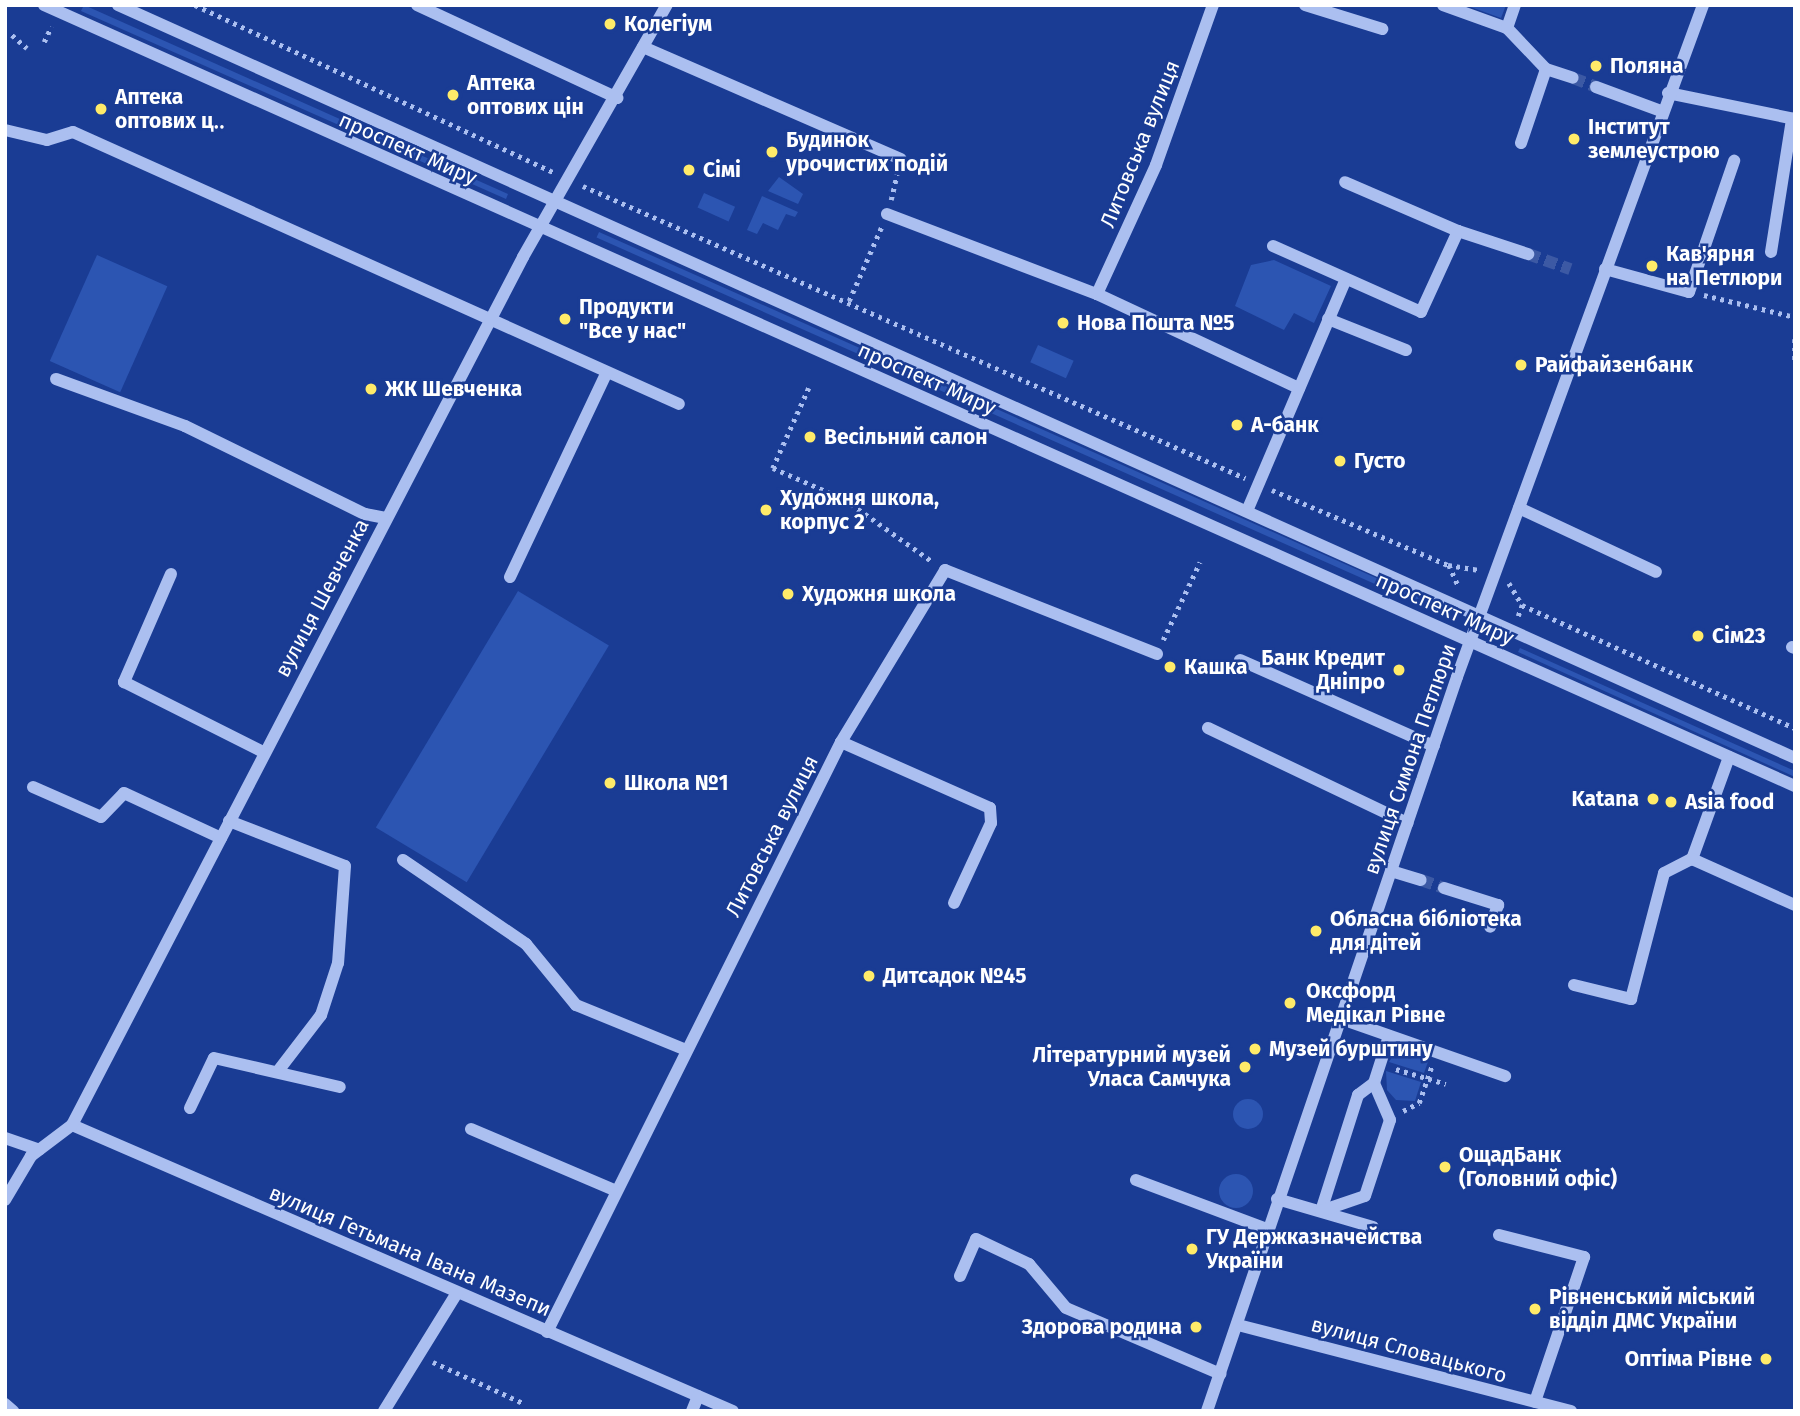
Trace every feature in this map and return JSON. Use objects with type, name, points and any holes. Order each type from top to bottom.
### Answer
[{"type":"street","name":"проспект Миру","points":[[44,5],[540,229],[1795,786]]},
{"type":"street","name":"проспект Миру","points":[[118,5],[1795,758]]},
{"type":"street","points":[[417,5],[617,98]]},
{"type":"street","name":"вулиця Шевченка","points":[[5,1200],[40,1150],[72,1125],[488,322],[571,180],[667,5]]},
{"type":"street","name":"Литовська вулиця","points":[[1097,294],[1156,165],[1213,5]]},
{"type":"street","points":[[1305,5],[1382,29]]},
{"type":"street","points":[[1443,5],[1507,28],[1546,69],[1573,78]]},
{"type":"street","points":[[1507,28],[1515,5]]},
{"type":"street","name":"вулиця Симона Петлюри","points":[[1207,1411],[1339,1018],[1471,641],[1661,111],[1703,5]]},
{"type":"street","points":[[643,47],[901,159]]},
{"type":"street","points":[[1521,143],[1546,69]]},
{"type":"street","points":[[1595,87],[1661,111]]},
{"type":"street","points":[[1668,93],[1793,119],[1771,252]]},
{"type":"street","points":[[5,130],[47,140],[73,132],[460,303],[488,322],[678,404]]},
{"type":"street","points":[[1605,269],[1689,292],[1734,161]]},
{"type":"street","points":[[1345,182],[1458,231],[1528,254]]},
{"type":"street","points":[[887,214],[1097,294],[1299,388]]},
{"type":"street","points":[[1273,246],[1421,312],[1458,231]]},
{"type":"street","points":[[1247,512],[1346,279]]},
{"type":"street","points":[[1328,319],[1406,349]]},
{"type":"street","points":[[510,576],[606,373]]},
{"type":"street","points":[[55,379],[184,426],[365,514],[386,518]]},
{"type":"street","points":[[1520,508],[1656,572]]},
{"type":"street","points":[[946,570],[1157,654]]},
{"type":"street","name":"Литовська вулиця","points":[[547,1332],[614,1190],[841,742],[946,570]]},
{"type":"street","points":[[172,574],[124,682],[263,752]]},
{"type":"street","points":[[1240,660],[1434,746]]},
{"type":"street","points":[[1209,728],[1408,823]]},
{"type":"street","points":[[841,742],[990,808],[991,823],[954,903]]},
{"type":"street","points":[[1574,985],[1631,999],[1664,873],[1692,859],[1729,757]]},
{"type":"street","points":[[33,787],[101,817],[124,793],[220,838]]},
{"type":"street","points":[[229,821],[345,866],[338,963],[321,1015],[278,1071]]},
{"type":"street","points":[[1692,859],[1795,905]]},
{"type":"street","points":[[403,860],[526,944],[576,1005],[686,1050]]},
{"type":"street","points":[[1391,872],[1421,880]]},
{"type":"street","points":[[1444,888],[1498,905],[1490,927]]},
{"type":"street","points":[[1339,1018],[1505,1076]]},
{"type":"street","points":[[1321,1211],[1358,1095],[1374,1083],[1390,1036]]},
{"type":"street","points":[[190,1108],[214,1058],[247,1070],[278,1071],[340,1087]]},
{"type":"street","points":[[1321,1211],[1365,1196],[1390,1120],[1374,1083]]},
{"type":"street","name":"вулиця Гетьмана Івана Мазепи","points":[[72,1125],[733,1411]]},
{"type":"street","points":[[471,1129],[614,1190]]},
{"type":"street","points":[[5,1138],[40,1150]]},
{"type":"street","points":[[1136,1180],[1267,1229]]},
{"type":"street","points":[[1278,1199],[1373,1227]]},
{"type":"street","points":[[1499,1235],[1584,1257],[1535,1402]]},
{"type":"street","points":[[960,1276],[976,1239],[1029,1265],[1066,1308],[1221,1374]]},
{"type":"street","points":[[385,1410],[457,1293]]},
{"type":"street","name":"вулиця Словацького","points":[[1238,1325],[1571,1411]]},
{"type":"street","points":[[692,1411],[698,1396]]},
{"type":"street","points":[[5,1404],[13,1411]]},
{"type":"path","points":[[195,5],[571,180],[1259,484],[1448,565],[1479,570]]},
{"type":"path","points":[[44,42],[51,27]]},
{"type":"path","points":[[12,35],[27,48]]},
{"type":"path","points":[[849,301],[887,214],[901,159]]},
{"type":"path","points":[[1689,292],[1795,317]]},
{"type":"path","points":[[1795,339],[1795,360]]},
{"type":"path","points":[[809,388],[773,468],[844,499],[946,570]]},
{"type":"path","points":[[1157,654],[1200,562]]},
{"type":"path","points":[[1448,565],[1459,587]]},
{"type":"path","points":[[1509,583],[1522,605],[1795,728]]},
{"type":"path","points":[[1517,617],[1522,605]]},
{"type":"path","points":[[1380,1065],[1446,1084]]},
{"type":"path","points":[[1401,1111],[1419,1103],[1428,1079]]},
{"type":"path","points":[[419,1355],[525,1404]]},
{"type":"shaded area","points":[[84,5],[508,194],[506,199],[81,11]]},
{"type":"shaded area","points":[[1465,5],[1506,5],[1501,18]]},
{"type":"shaded area","points":[[779,177],[803,194],[798,204],[768,191]]},
{"type":"shaded area","points":[[704,193],[735,207],[729,221],[697,208]]},
{"type":"shaded area","points":[[762,196],[798,212],[795,217],[786,214],[778,230],[763,223],[757,234],[747,230]]},
{"type":"shaded area","points":[[599,232],[1439,606],[1436,611],[597,237]]},
{"type":"shaded area","points":[[97,255],[167,286],[120,392],[50,361]]},
{"type":"shaded area","points":[[1274,260],[1331,286],[1314,323],[1294,313],[1284,330],[1235,306],[1251,265]]},
{"type":"shaded area","points":[[1038,345],[1074,361],[1066,378],[1030,362]]},
{"type":"shaded area","points":[[518,591],[609,646],[467,882],[376,828]]},
{"type":"shaded area","points":[[1520,648],[1795,771],[1795,777],[1518,652]]},
{"type":"shaded area","points":[[1399,1046],[1430,1056],[1424,1073],[1389,1062]]},
{"type":"shaded area","points":[[1386,1071],[1421,1082],[1415,1101],[1396,1100],[1387,1090]]},
{"type":"shaded area","points":[[1248,1099],[1259,1103],[1263,1114],[1259,1125],[1248,1129],[1237,1125],[1233,1114],[1237,1103]]},
{"type":"shaded area","points":[[1236,1174],[1248,1179],[1253,1191],[1248,1203],[1236,1208],[1224,1203],[1219,1191],[1224,1179]]},
{"type":"tunnel","points":[[1573,78],[1596,87]]},
{"type":"tunnel","points":[[1528,254],[1570,269]]},
{"type":"tunnel","points":[[1421,880],[1444,888]]},
{"type":"place","name":"Колегіум","points":[[610,24]]},
{"type":"place","name":"Поляна","points":[[1596,66]]},
{"type":"place","name":"Аптека оптових цін","points":[[453,95]]},
{"type":"place","name":"Аптека оптових ц‥","points":[[101,109]]},
{"type":"place","name":"Інститут землеустрою","points":[[1574,139]]},
{"type":"place","name":"Будинок урочистих подій","points":[[772,152]]},
{"type":"place","name":"Сімі","points":[[689,170]]},
{"type":"place","name":"Кав'ярня на Петлюри","points":[[1652,266]]},
{"type":"place","name":"Продукти \"Все у нас\"","points":[[565,319]]},
{"type":"place","name":"Нова Пошта №5","points":[[1063,323]]},
{"type":"place","name":"Райфайзенбанк","points":[[1521,365]]},
{"type":"place","name":"ЖК Шевченка","points":[[371,389]]},
{"type":"place","name":"А-банк","points":[[1237,425]]},
{"type":"place","name":"Весільний салон","points":[[810,437]]},
{"type":"place","name":"Густо","points":[[1340,461]]},
{"type":"place","name":"Художня школа, корпус 2","points":[[766,510]]},
{"type":"place","name":"Художня школа","points":[[788,594]]},
{"type":"place","name":"Сім23","points":[[1698,636]]},
{"type":"place","name":"Кашка","points":[[1170,667]]},
{"type":"place","name":"Банк Кредит Дніпро","points":[[1399,670]]},
{"type":"place","name":"Школа №1","points":[[610,783]]},
{"type":"place","name":"Katana","points":[[1653,799]]},
{"type":"place","name":"Asia food","points":[[1671,802]]},
{"type":"place","name":"Обласна бібліотека для дітей","points":[[1316,931]]},
{"type":"place","name":"Дитсадок №45","points":[[869,976]]},
{"type":"place","name":"Оксфорд Медікал Рівне","points":[[1290,1003]]},
{"type":"place","name":"Музей бурштину","points":[[1255,1049]]},
{"type":"place","name":"Літературний музей Уласа Самчука","points":[[1245,1067]]},
{"type":"place","name":"ОщадБанк (Головний офіс)","points":[[1445,1167]]},
{"type":"place","name":"ГУ Держказначейства України","points":[[1192,1249]]},
{"type":"place","name":"Рівненський міський відділ ДМС України","points":[[1535,1309]]},
{"type":"place","name":"Здорова родина","points":[[1196,1327]]},
{"type":"place","name":"Оптіма Рівне","points":[[1766,1359]]}]
